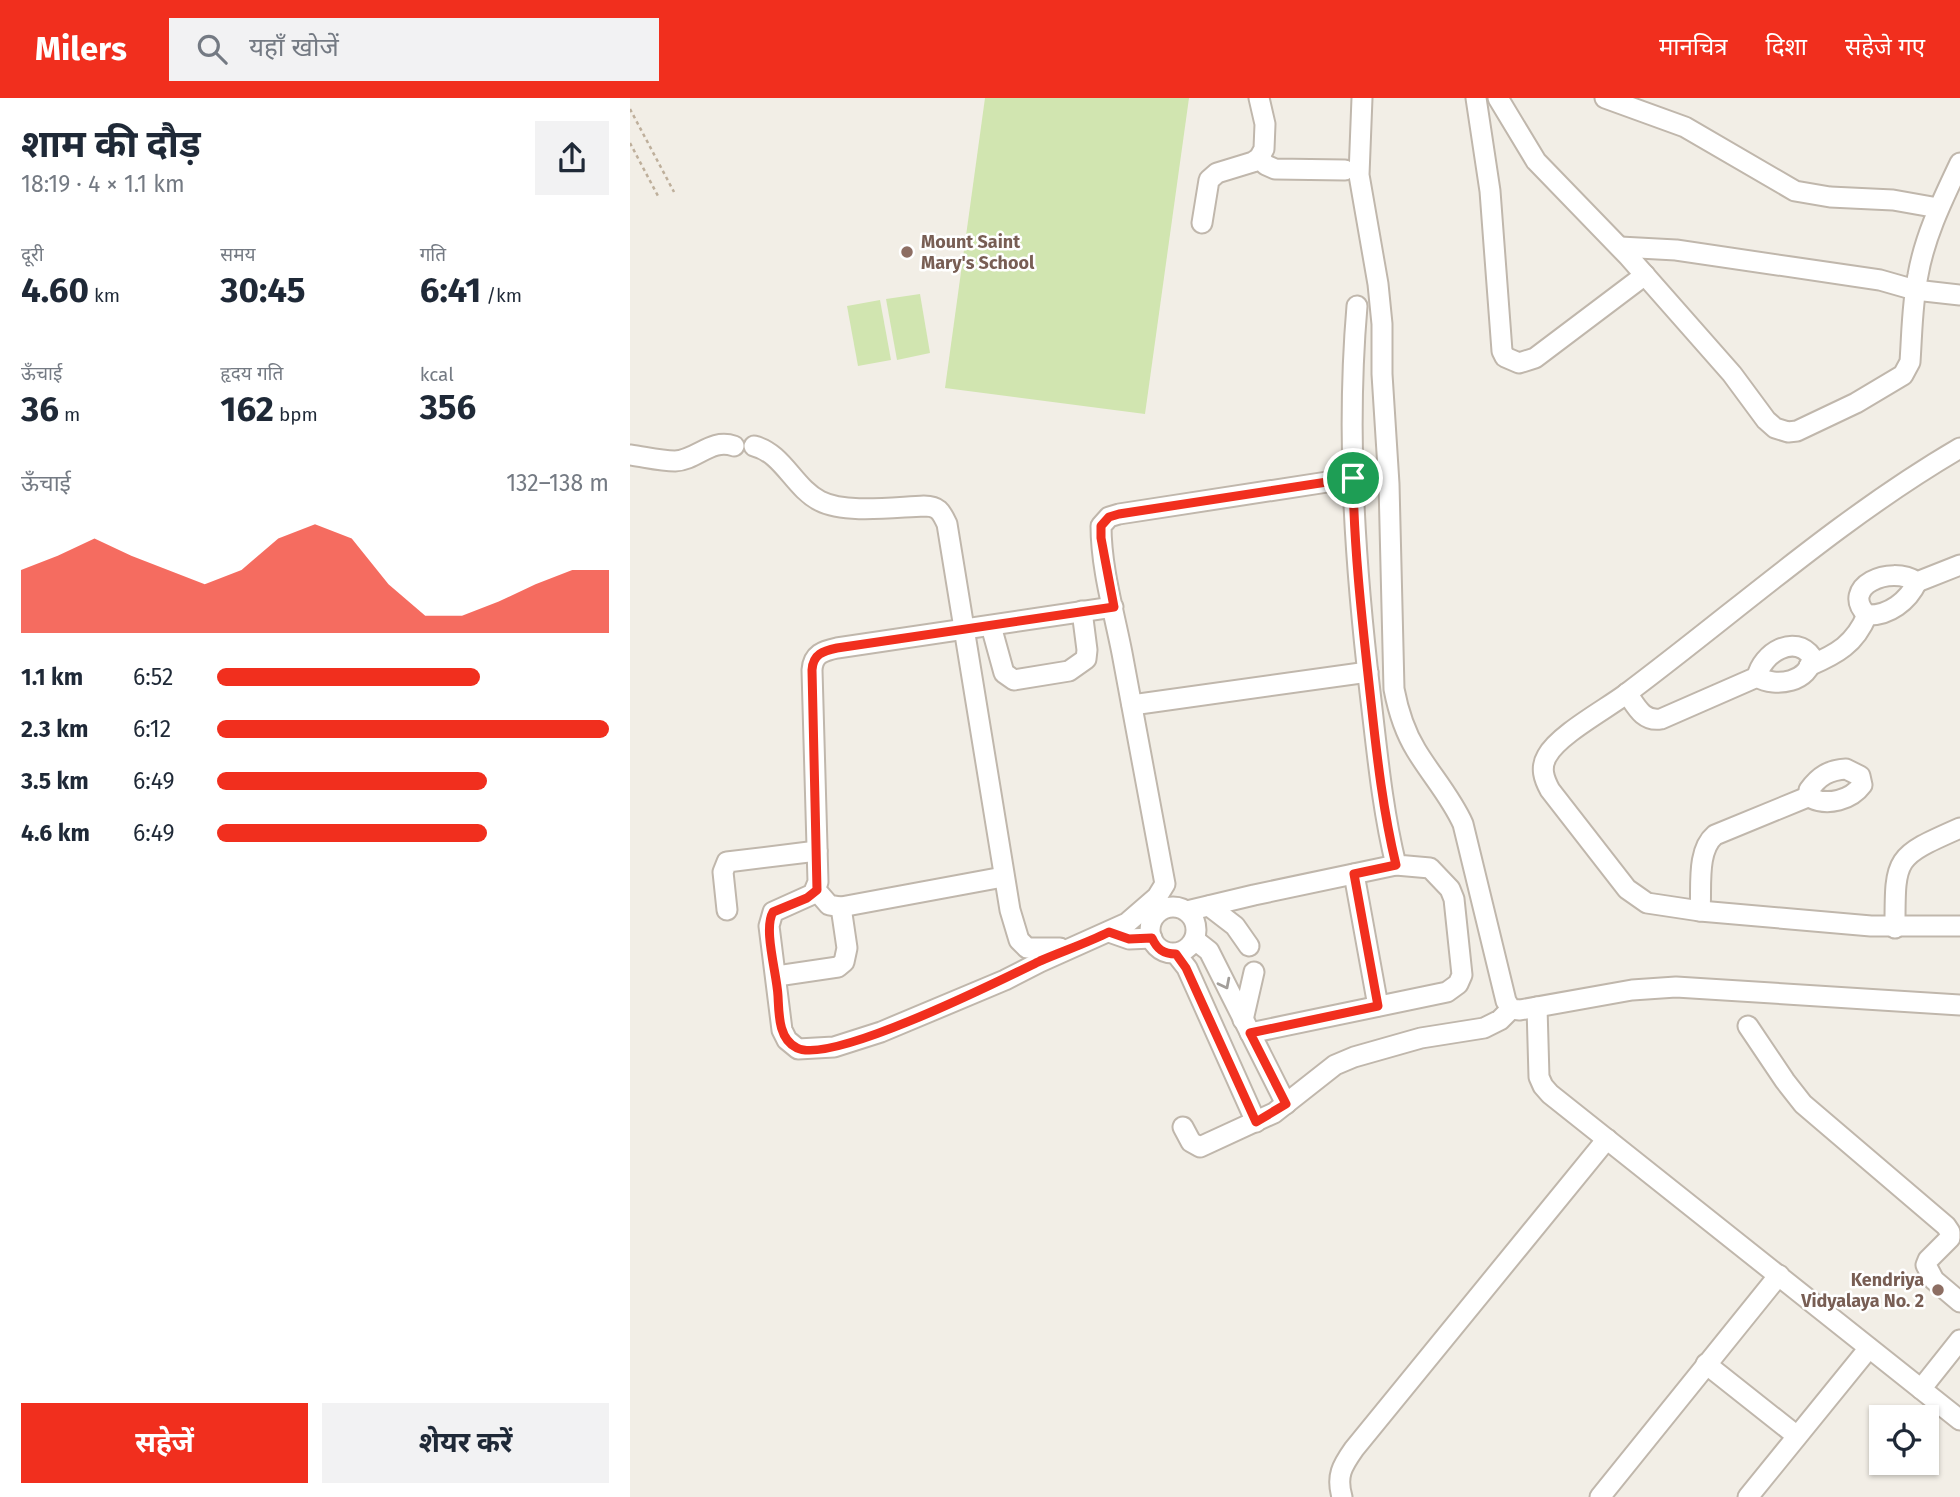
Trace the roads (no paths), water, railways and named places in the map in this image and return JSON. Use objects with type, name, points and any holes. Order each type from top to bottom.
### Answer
[{"type":"street","points":[[1202,223],[1207,186],[1213,175],[1259,158],[1266,141],[1259,98]]},
{"type":"street","points":[[1362,98],[1359,175],[1378,284],[1382,324],[1394,689],[1414,748],[1453,804],[1463,824],[1502,992],[1511,1009]]},
{"type":"street","points":[[1476,98],[1490,191],[1502,351],[1505,357],[1519,363],[1535,358],[1645,275]]},
{"type":"street","points":[[1498,98],[1536,161],[1645,275],[1732,373],[1766,420],[1775,428],[1788,432],[1797,431],[1847,407],[1908,370],[1915,290],[1925,246],[1938,208],[1960,163]]},
{"type":"street","points":[[1605,98],[1685,127],[1789,189],[1829,197],[1893,200],[1938,208]]},
{"type":"street","points":[[1259,158],[1275,169],[1345,170]]},
{"type":"street","points":[[1620,247],[1660,248],[1696,253],[1880,281],[1915,290],[1960,295]]},
{"type":"street","points":[[1357,306],[1352,379],[1353,478],[1368,673],[1380,781],[1396,865]]},
{"type":"street","points":[[630,455],[675,461],[720,443],[734,446]]},
{"type":"street","points":[[754,446],[766,449],[819,501],[834,506],[857,508],[933,506],[940,509],[947,524],[966,630],[1003,877],[1019,940],[1027,948],[1073,947]]},
{"type":"street","points":[[1960,447],[1841,526],[1627,693],[1557,743],[1547,754],[1543,766],[1544,778],[1550,790],[1627,888],[1638,898],[1659,906],[1700,911],[1895,928],[1960,926]]},
{"type":"street","points":[[1149,923],[1156,947],[1162,951],[1176,954],[1187,950],[1195,940],[1196,927],[1193,919],[1173,903],[1165,884],[1101,538],[1101,526],[1109,517],[1119,514],[1353,478]]},
{"type":"street","points":[[1867,615],[1882,613],[1900,604],[1912,592],[1917,582],[1960,565]]},
{"type":"street","points":[[1867,615],[1863,611],[1860,598],[1868,583],[1881,577],[1900,575],[1917,582]]},
{"type":"street","points":[[1003,877],[841,907],[829,905],[817,890],[812,670],[816,657],[822,652],[837,648],[1114,607]]},
{"type":"street","points":[[991,626],[1004,673],[1008,677],[1014,680],[1069,671],[1086,659],[1082,611]]},
{"type":"street","points":[[1758,677],[1780,684],[1800,676],[1810,666],[1849,644],[1860,632],[1867,615]]},
{"type":"street","points":[[1627,693],[1643,716],[1654,721],[1758,677],[1767,656],[1785,648],[1798,647],[1806,650],[1812,657],[1810,666]]},
{"type":"street","points":[[1132,705],[1368,673]]},
{"type":"street","points":[[1700,911],[1704,851],[1709,840],[1715,835],[1810,796]]},
{"type":"street","points":[[1895,928],[1895,879],[1901,863],[1910,853],[1960,828]]},
{"type":"street","points":[[727,910],[723,872],[727,862],[817,851]]},
{"type":"street","points":[[1109,932],[1129,939],[1159,911],[1173,903],[1209,906],[1396,865],[1430,868],[1450,889],[1454,899],[1462,975],[1458,984],[1447,992],[1378,1006],[1247,1026]]},
{"type":"street","points":[[1354,874],[1378,1006]]},
{"type":"street","points":[[817,890],[807,898],[779,908],[769,918],[777,976],[779,1017],[788,1040],[798,1049],[824,1049],[881,1032],[1005,980],[1128,923],[1149,923]]},
{"type":"street","points":[[1209,906],[1236,926],[1249,946]]},
{"type":"street","points":[[777,976],[838,967],[844,962],[847,948],[841,907]]},
{"type":"street","points":[[1195,940],[1209,951],[1286,1104]]},
{"type":"street","points":[[1176,954],[1186,968],[1256,1122]]},
{"type":"street","points":[[1247,1026],[1254,972]]},
{"type":"street","points":[[1183,1127],[1191,1142],[1200,1147],[1256,1122],[1286,1104],[1335,1065],[1354,1057],[1421,1038],[1484,1028],[1500,1020],[1511,1009],[1632,990],[1676,987],[1960,1005]]},
{"type":"street","points":[[1537,1007],[1538,1064],[1543,1086],[1960,1420]]},
{"type":"street","points":[[1748,1026],[1803,1104],[1955,1227],[1947,1243],[1926,1265],[1934,1280],[1960,1302]]},
{"type":"street","points":[[1342,1497],[1338,1483],[1340,1471],[1354,1449],[1607,1139]]},
{"type":"street","points":[[1600,1497],[1779,1275]]},
{"type":"street","points":[[1922,1390],[1960,1340]]},
{"type":"street","points":[[1748,1497],[1869,1348]]},
{"type":"street","points":[[1706,1364],[1797,1436]]},
{"type":"place","name":"Mount Saint Mary's School","points":[[907,252]]},
{"type":"place","name":"Kendriya Vidyalaya No. 2","points":[[1938,1290]]}]
